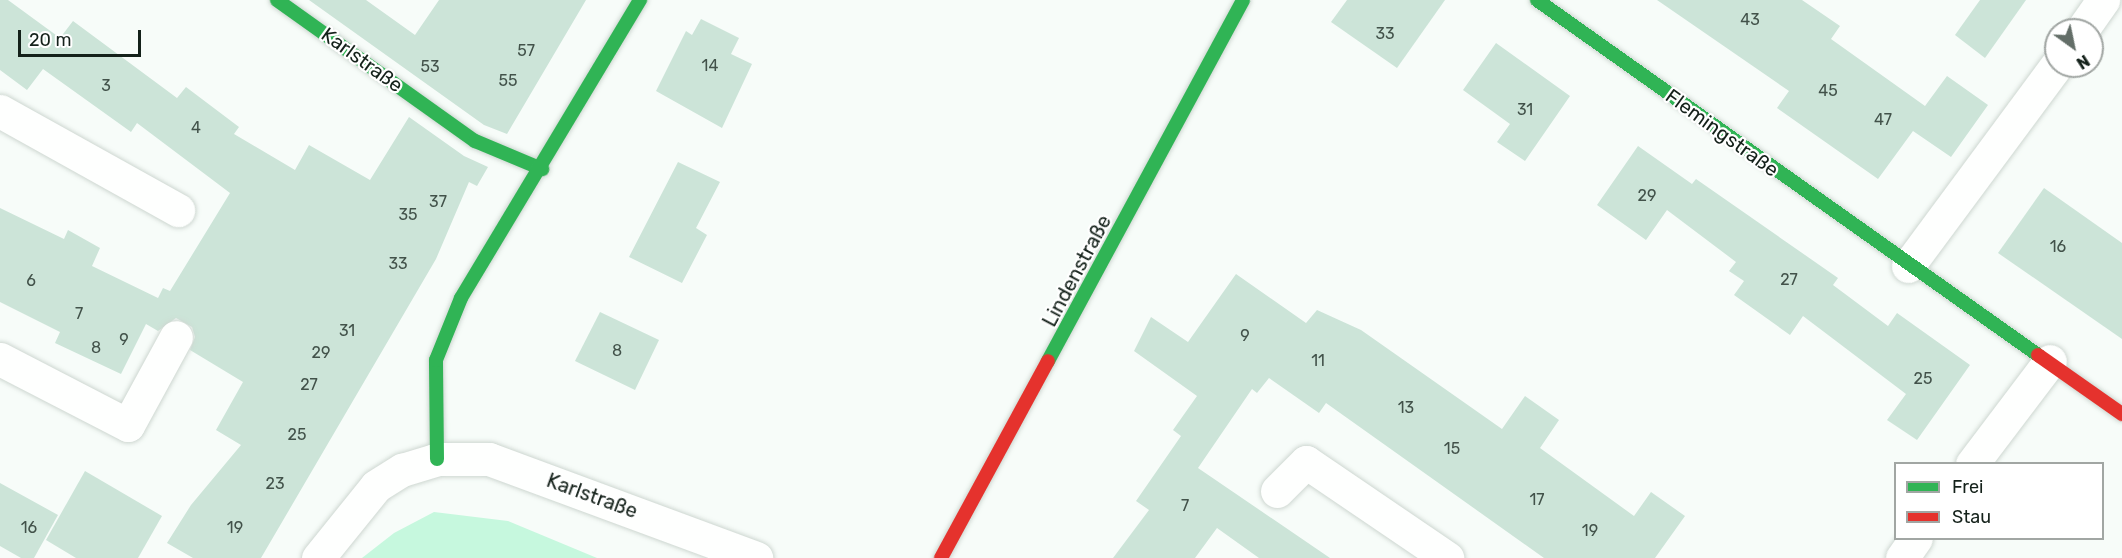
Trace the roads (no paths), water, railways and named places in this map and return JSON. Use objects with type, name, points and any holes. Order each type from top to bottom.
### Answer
[{"type":"street","name":"Karlstraße","points":[[277,0],[475,141],[542,169]]},
{"type":"street","points":[[437,459],[436,360],[461,298],[542,169],[640,0]]},
{"type":"street","name":"Lindenstraße","points":[[941,558],[1244,0]]},
{"type":"street","name":"Flemingstraße","points":[[1536,0],[1908,266],[2050,361],[2122,414]]},
{"type":"street","points":[[2090,18],[2103,0]]},
{"type":"street","points":[[1908,266],[2047,78]]},
{"type":"street","points":[[0,111],[178,210]]},
{"type":"street","points":[[0,359],[128,424],[176,337]]},
{"type":"street","points":[[1974,462],[2050,361]]},
{"type":"street","name":"Karlstraße","points":[[318,558],[376,486],[402,470],[437,459],[489,459],[748,556]]},
{"type":"street","points":[[1277,491],[1305,462],[1447,558]]},
{"type":"street","points":[[1902,558],[1915,540]]}]
